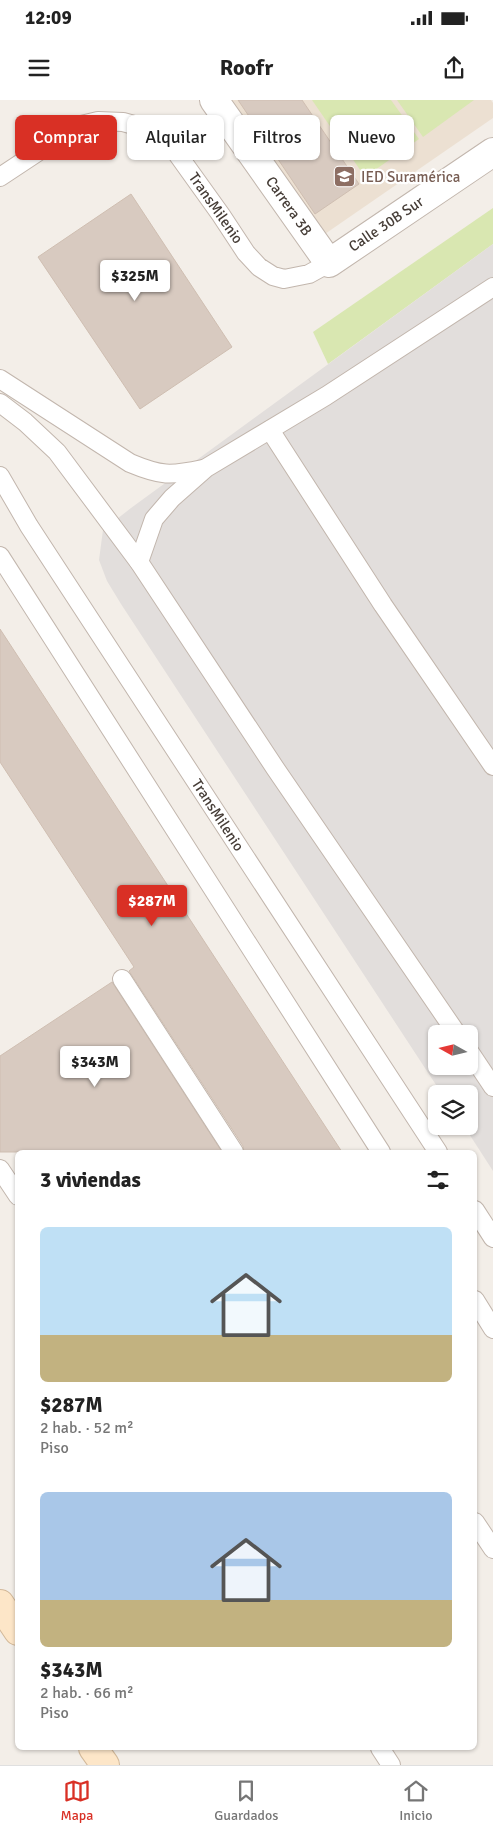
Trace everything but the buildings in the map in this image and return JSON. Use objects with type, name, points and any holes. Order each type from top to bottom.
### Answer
[{"type":"main road","points":[[0,1604],[15,1626]]},
{"type":"main road","points":[[94,1750],[105,1765]]},
{"type":"street","name":"Carrera 3B","points":[[214,100],[330,263]]},
{"type":"street","name":"Calle 30B Sur","points":[[330,263],[493,152]]},
{"type":"lane","name":"TransMilenio","points":[[0,177],[77,126],[98,121],[123,122],[141,126],[173,148],[246,253],[259,267],[274,276],[284,279],[309,274],[330,263]]},
{"type":"lane","points":[[139,562],[154,519],[172,498],[206,468],[326,396],[493,287]]},
{"type":"lane","points":[[0,379],[130,463],[152,472],[175,475],[206,468]]},
{"type":"lane","points":[[0,403],[25,422],[56,452],[139,562],[275,768],[451,1025]]},
{"type":"lane","points":[[270,430],[383,605],[493,766]]},
{"type":"lane","name":"TransMilenio","points":[[0,476],[29,526],[437,1150]]},
{"type":"lane","points":[[0,556],[379,1150]]},
{"type":"lane","points":[[122,980],[233,1150]]},
{"type":"lane","points":[[478,1064],[493,1087]]},
{"type":"lane","points":[[0,1169],[15,1192]]},
{"type":"lane","points":[[477,1213],[493,1238]]},
{"type":"lane","points":[[477,1303],[493,1329]]},
{"type":"lane","points":[[477,1525],[493,1549]]},
{"type":"lane","points":[[381,1750],[391,1765]]},
{"type":"shaded area","name":"IED Suramérica","points":[[229,100],[491,100],[493,103],[493,118],[322,236],[270,160],[320,160],[320,115],[239,115]]},
{"type":"shaded area","points":[[493,244],[493,1171],[470,1135],[478,1135],[478,1085],[436,1085],[430,1075],[478,1075],[478,1025],[428,1025],[428,1073],[107,581],[99,560],[103,530]]},
{"type":"green space","points":[[312,100],[391,100],[402,115],[330,115],[330,126]]},
{"type":"green space","points":[[397,100],[474,100],[423,137],[414,124],[414,115],[408,115]]},
{"type":"green space","points":[[414,132],[419,139],[414,143]]},
{"type":"green space","points":[[353,160],[389,160],[365,177]]},
{"type":"green space","points":[[493,208],[493,244],[328,364],[313,332]]},
{"type":"place","name":"IED Suramérica","points":[[345,177]]}]
